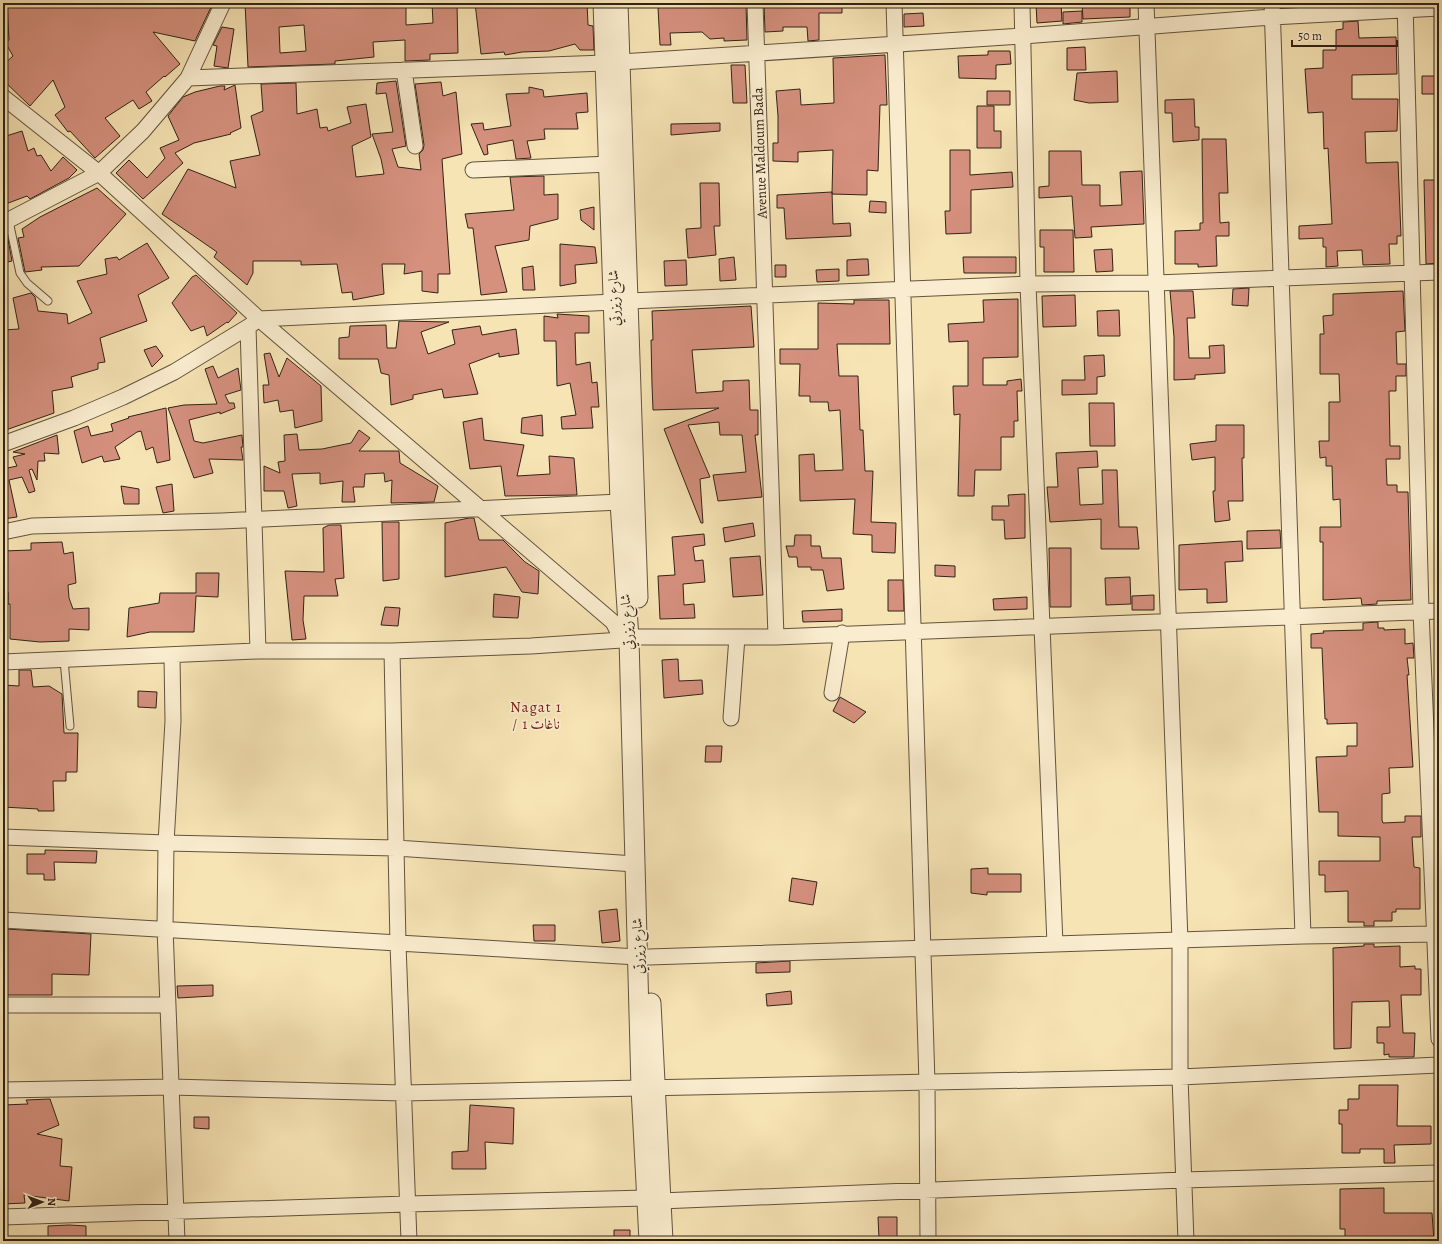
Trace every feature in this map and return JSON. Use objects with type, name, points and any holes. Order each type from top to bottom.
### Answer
[{"type":"street","points":[[6,222],[99,173],[143,131],[188,78],[223,3]]},
{"type":"street","name":"شارع زيزرتي","points":[[603,3],[613,62],[622,302],[635,864],[644,957]]},
{"type":"street","name":"شارع زيزرتي","points":[[618,3],[613,62],[609,164],[622,302],[620,502],[644,845],[644,957],[653,1200],[649,1241]]},
{"type":"street","name":"Avenue Maldoum Bada","points":[[755,3],[776,637]]},
{"type":"street","points":[[894,3],[927,1083],[928,1241]]},
{"type":"street","points":[[1022,3],[1028,284],[1055,944]]},
{"type":"street","points":[[1146,3],[1180,941],[1180,1077],[1186,1241]]},
{"type":"street","points":[[188,78],[613,62],[1023,36],[1146,26],[1272,10],[1405,7],[1439,8]]},
{"type":"street","points":[[1405,7],[1421,611],[1436,934],[1439,1039]]},
{"type":"street","points":[[1272,10],[1294,617],[1303,936]]},
{"type":"street","points":[[404,70],[415,146]]},
{"type":"street","points":[[3,97],[99,173],[254,323],[481,509],[613,622],[630,639]]},
{"type":"street","points":[[473,170],[609,164]]},
{"type":"street","points":[[3,444],[74,418],[123,397],[174,372],[254,323],[622,302],[765,299],[902,289],[1028,284],[1156,283],[1439,272]]},
{"type":"street","points":[[254,323],[254,520],[258,651]]},
{"type":"street","points":[[3,532],[32,526],[254,520],[620,502]]},
{"type":"street","points":[[3,662],[172,656],[258,651],[392,651],[531,646],[630,639],[776,637],[1169,620],[1439,611]]},
{"type":"street","points":[[832,693],[842,633]]},
{"type":"street","points":[[731,718],[737,637]]},
{"type":"street","points":[[392,651],[398,944],[409,1241]]},
{"type":"street","points":[[172,656],[173,721],[166,843],[165,928],[177,1241]]},
{"type":"street","points":[[3,837],[166,843],[396,848],[635,864]]},
{"type":"street","points":[[3,920],[165,928],[398,944],[644,957],[1303,936],[1436,934]]},
{"type":"street","points":[[3,1005],[167,1005]]},
{"type":"street","points":[[3,1090],[171,1087],[403,1093],[1180,1077],[1439,1065]]},
{"type":"street","points":[[3,1217],[407,1204],[653,1200],[1183,1180],[1439,1173]]},
{"type":"street","name":"شارع زيزرتي","points":[[653,1200],[663,1241]]},
{"type":"lane","points":[[6,222],[20,273],[27,282],[48,301]]},
{"type":"lane","points":[[64,660],[70,726]]},
{"type":"building","points":[[7,3],[157,3],[157,6],[179,3],[213,3],[195,41],[153,32],[180,64],[146,92],[152,101],[139,109],[133,100],[105,118],[120,136],[95,158],[70,131],[68,132],[55,115],[65,107],[53,80],[30,106],[3,80],[3,65],[13,56],[5,42],[9,40]]},
{"type":"building","points":[[245,3],[397,3],[397,7],[406,7],[406,25],[433,23],[432,3],[457,3],[458,53],[430,54],[430,60],[405,61],[405,40],[373,42],[374,57],[335,61],[335,64],[248,67]],"holes":[[[304,25],[306,51],[280,53],[279,27]]]},
{"type":"building","points":[[475,3],[587,3],[588,25],[593,26],[594,50],[580,50],[575,44],[549,51],[522,52],[505,55],[504,52],[481,54]]},
{"type":"building","points":[[688,3],[746,3],[747,40],[724,41],[724,38],[710,39],[702,32],[670,33],[671,45],[660,45],[658,7],[688,5]]},
{"type":"building","points":[[764,3],[842,3],[842,13],[819,13],[819,40],[808,41],[807,27],[783,27],[783,31],[765,32]]},
{"type":"building","points":[[1061,3],[1062,21],[1037,23],[1036,4]]},
{"type":"building","points":[[1082,3],[1130,3],[1130,17],[1083,19]]},
{"type":"building","points":[[1082,11],[1082,22],[1063,24],[1063,12]]},
{"type":"building","points":[[923,13],[924,26],[904,27],[904,14]]},
{"type":"building","points":[[1358,21],[1359,38],[1396,37],[1397,74],[1352,75],[1352,99],[1398,99],[1397,131],[1365,132],[1366,163],[1398,162],[1401,236],[1397,236],[1397,244],[1389,244],[1390,264],[1363,265],[1362,250],[1337,251],[1338,266],[1326,267],[1326,247],[1323,247],[1323,238],[1299,239],[1299,226],[1332,224],[1328,148],[1324,149],[1323,112],[1308,113],[1305,69],[1323,68],[1323,50],[1336,50],[1336,30],[1343,29],[1343,22]]},
{"type":"building","points":[[222,27],[234,29],[228,68],[214,66],[217,46],[213,45]]},
{"type":"building","points":[[1085,47],[1086,70],[1067,70],[1067,48]]},
{"type":"building","points":[[988,51],[1010,51],[1011,64],[996,65],[996,79],[959,78],[958,56],[988,55]]},
{"type":"building","points":[[885,55],[887,105],[880,105],[878,171],[867,170],[867,195],[832,194],[833,150],[798,152],[798,162],[773,161],[773,143],[778,143],[776,91],[800,89],[801,105],[834,103],[833,58]]},
{"type":"building","points":[[731,65],[745,65],[747,103],[733,103]]},
{"type":"building","points":[[1117,71],[1118,102],[1089,103],[1074,100],[1077,73]]},
{"type":"building","points":[[1422,76],[1439,76],[1439,94],[1422,94]]},
{"type":"building","points":[[396,81],[406,146],[392,149],[398,167],[421,170],[419,154],[423,150],[424,145],[415,84],[441,82],[443,96],[456,92],[462,154],[442,159],[450,274],[438,274],[438,293],[422,291],[422,271],[404,274],[405,264],[382,264],[384,294],[353,300],[352,292],[342,293],[337,264],[301,265],[301,261],[253,261],[253,273],[247,285],[214,257],[217,252],[162,214],[188,169],[236,188],[230,161],[260,155],[251,116],[263,111],[261,84],[296,83],[297,114],[317,109],[320,128],[327,127],[328,131],[351,123],[347,107],[366,104],[371,137],[352,146],[356,177],[384,174],[381,159],[372,134],[393,132],[386,93],[376,94],[377,83]]},
{"type":"building","points":[[235,85],[241,128],[230,133],[231,134],[194,143],[175,153],[183,163],[143,199],[116,173],[129,160],[147,178],[165,158],[160,148],[179,140],[168,116],[183,97],[195,92],[220,86],[225,86],[224,90]]},
{"type":"building","points":[[529,87],[543,90],[544,97],[587,93],[588,112],[576,113],[578,129],[544,129],[545,139],[527,141],[531,158],[516,159],[513,140],[487,145],[488,154],[484,155],[471,124],[483,123],[484,130],[511,126],[506,94],[529,93]]},
{"type":"building","points":[[987,91],[1010,91],[1010,105],[987,105]]},
{"type":"building","points":[[1194,99],[1195,127],[1199,127],[1199,140],[1173,142],[1172,113],[1165,113],[1165,100]]},
{"type":"building","points":[[977,106],[994,106],[994,131],[1001,131],[1001,148],[977,148]]},
{"type":"building","points":[[720,123],[720,131],[671,135],[671,124]]},
{"type":"building","points":[[22,131],[28,151],[34,148],[37,156],[41,155],[51,171],[63,157],[77,170],[69,178],[30,199],[27,196],[3,205],[3,137]]},
{"type":"building","points":[[1202,139],[1226,139],[1228,193],[1219,193],[1220,223],[1229,222],[1229,236],[1216,236],[1217,266],[1198,267],[1198,264],[1175,264],[1175,231],[1200,230],[1200,223],[1203,223]]},
{"type":"building","points":[[950,150],[970,150],[970,175],[1012,172],[1013,187],[971,190],[971,233],[946,234],[945,211],[950,211]]},
{"type":"building","points":[[1049,151],[1081,151],[1082,185],[1100,185],[1100,206],[1122,205],[1120,172],[1142,171],[1144,224],[1091,227],[1092,237],[1075,238],[1072,196],[1039,198],[1039,187],[1049,186]]},
{"type":"building","points":[[544,176],[544,195],[558,194],[558,219],[530,226],[529,240],[495,246],[507,292],[481,295],[473,228],[468,228],[465,214],[514,210],[510,177]]},
{"type":"building","points":[[1424,180],[1439,180],[1439,263],[1426,264]]},
{"type":"building","points":[[700,183],[719,183],[720,226],[714,226],[716,255],[688,258],[686,229],[701,228]]},
{"type":"building","points":[[97,188],[126,214],[79,266],[41,267],[42,270],[25,272],[18,238],[24,237],[22,229],[40,217]]},
{"type":"building","points":[[832,192],[833,224],[850,223],[851,236],[786,239],[784,208],[777,208],[777,195]]},
{"type":"building","points":[[870,201],[886,202],[886,213],[869,212]]},
{"type":"building","points":[[594,207],[594,230],[581,220],[580,210]]},
{"type":"building","points":[[1040,230],[1073,230],[1074,272],[1044,272],[1044,247],[1040,247]]},
{"type":"building","points":[[8,239],[12,261],[3,263],[3,240]]},
{"type":"building","points":[[147,243],[169,278],[138,295],[147,321],[100,338],[105,362],[98,363],[98,369],[71,377],[73,387],[52,391],[54,413],[3,431],[3,330],[19,329],[13,298],[31,293],[35,297],[38,311],[67,314],[68,324],[92,313],[77,281],[107,274],[105,259],[117,257],[119,260]]},
{"type":"building","points":[[560,244],[595,247],[597,263],[575,265],[576,283],[560,286]]},
{"type":"building","points":[[1112,249],[1113,271],[1096,272],[1094,250]]},
{"type":"building","points":[[734,257],[736,280],[720,281],[719,259]]},
{"type":"building","points":[[963,257],[1016,257],[1016,273],[964,273]]},
{"type":"building","points":[[868,259],[869,275],[847,276],[847,260]]},
{"type":"building","points":[[686,260],[687,285],[665,286],[664,261]]},
{"type":"building","points":[[775,265],[786,265],[786,277],[775,277]]},
{"type":"building","points":[[533,266],[535,290],[523,290],[522,268]]},
{"type":"building","points":[[839,269],[839,281],[817,282],[816,270]]},
{"type":"building","points":[[196,275],[237,313],[228,323],[227,322],[207,336],[204,326],[191,331],[172,303],[192,277]]},
{"type":"building","points":[[1249,288],[1248,306],[1232,305],[1233,289]]},
{"type":"building","points":[[1170,291],[1193,291],[1195,318],[1187,318],[1189,358],[1210,358],[1209,346],[1224,345],[1225,373],[1195,375],[1195,379],[1174,380],[1174,337]]},
{"type":"building","points":[[1403,291],[1405,331],[1396,332],[1397,364],[1406,364],[1406,376],[1396,376],[1396,391],[1389,391],[1390,446],[1400,446],[1400,459],[1386,459],[1387,485],[1397,485],[1397,492],[1408,492],[1411,600],[1377,601],[1377,604],[1362,605],[1361,598],[1323,600],[1323,542],[1320,542],[1320,527],[1341,527],[1340,499],[1333,500],[1332,466],[1326,466],[1326,457],[1320,458],[1319,441],[1329,441],[1329,402],[1340,402],[1339,374],[1320,374],[1320,334],[1324,334],[1323,316],[1333,315],[1333,294]]},
{"type":"building","points":[[1075,295],[1076,326],[1043,327],[1042,296]]},
{"type":"building","points":[[1018,299],[1018,357],[983,358],[983,385],[1007,385],[1007,381],[1021,379],[1022,391],[1017,391],[1018,421],[1014,421],[1014,437],[1001,437],[1001,470],[975,470],[974,496],[958,496],[960,414],[954,415],[953,386],[968,386],[968,341],[949,342],[948,324],[984,322],[983,300]]},
{"type":"building","points":[[854,300],[889,300],[890,344],[837,344],[839,376],[858,376],[860,430],[863,430],[865,471],[873,471],[871,522],[896,523],[895,553],[872,552],[872,535],[853,534],[855,499],[800,501],[799,455],[814,454],[815,471],[843,470],[840,410],[829,411],[828,402],[810,402],[810,396],[799,396],[800,364],[780,364],[780,349],[818,349],[818,303],[854,304]]},
{"type":"building","points":[[751,306],[754,347],[692,350],[696,393],[723,391],[723,381],[749,380],[750,410],[758,410],[758,435],[755,435],[762,497],[718,501],[713,475],[746,472],[742,435],[720,435],[719,422],[688,425],[710,477],[700,479],[703,523],[701,523],[664,429],[719,408],[653,410],[651,340],[653,340],[652,311]]},
{"type":"building","points":[[1119,310],[1120,336],[1098,336],[1097,311]]},
{"type":"building","points":[[557,314],[589,316],[589,333],[575,333],[576,365],[590,362],[592,383],[597,382],[599,407],[591,407],[593,428],[562,429],[561,417],[576,415],[570,383],[557,386],[556,341],[544,341],[544,316],[558,318]]},
{"type":"building","points":[[399,321],[449,322],[421,332],[428,354],[455,344],[452,330],[480,326],[482,335],[516,329],[519,354],[499,357],[499,353],[469,364],[478,394],[444,398],[442,389],[413,395],[413,399],[391,405],[389,375],[381,373],[378,359],[339,359],[339,338],[349,337],[350,326],[386,325],[387,348],[396,348]]},
{"type":"building","points":[[156,346],[163,356],[152,367],[144,350]]},
{"type":"building","points":[[270,353],[279,377],[287,358],[321,386],[322,421],[295,428],[293,410],[280,412],[278,400],[264,403],[263,385],[269,385],[264,354]]},
{"type":"building","points":[[1104,355],[1105,376],[1097,377],[1097,394],[1062,395],[1062,380],[1085,380],[1084,356]]},
{"type":"building","points":[[213,366],[218,378],[238,368],[241,390],[225,395],[229,403],[234,403],[235,408],[220,414],[220,412],[189,420],[194,441],[203,443],[242,435],[243,447],[241,447],[243,460],[209,459],[213,473],[194,478],[168,408],[184,405],[217,404],[205,369]]},
{"type":"building","points":[[1089,403],[1114,403],[1115,446],[1090,446]]},
{"type":"building","points":[[166,408],[170,460],[157,463],[153,447],[146,450],[141,431],[137,432],[115,447],[120,459],[104,462],[102,456],[82,463],[74,431],[88,426],[91,436],[113,431],[111,424],[129,418],[128,417]]},
{"type":"building","points":[[542,415],[543,436],[521,433],[522,418]]},
{"type":"building","points":[[482,418],[484,440],[524,445],[517,476],[550,474],[549,456],[574,458],[577,495],[505,496],[501,466],[470,469],[463,422]]},
{"type":"building","points":[[1216,425],[1244,425],[1244,458],[1242,458],[1243,501],[1228,501],[1230,520],[1215,522],[1213,491],[1215,491],[1215,457],[1192,460],[1190,444],[1216,441]]},
{"type":"building","points":[[359,430],[370,438],[359,451],[399,451],[400,463],[438,486],[434,502],[391,503],[392,480],[385,482],[384,473],[365,474],[364,487],[353,487],[355,502],[342,502],[343,481],[320,484],[320,473],[292,474],[297,506],[288,508],[284,491],[264,491],[264,466],[280,473],[278,462],[285,461],[284,435],[297,434],[299,450],[322,449],[351,443]]},
{"type":"building","points":[[57,435],[59,454],[44,453],[45,461],[38,461],[37,480],[32,469],[29,470],[35,491],[29,493],[22,477],[9,480],[17,517],[3,519],[3,469],[17,466],[13,457],[25,454],[13,452]]},
{"type":"building","points":[[1097,451],[1098,467],[1078,468],[1080,505],[1103,504],[1102,470],[1117,470],[1119,527],[1137,527],[1139,549],[1101,549],[1101,519],[1050,522],[1047,487],[1058,487],[1056,453]]},
{"type":"building","points":[[172,484],[174,511],[163,513],[156,487]]},
{"type":"building","points":[[121,486],[139,489],[139,504],[124,504]]},
{"type":"building","points":[[1025,494],[1025,538],[1005,539],[1004,520],[992,520],[992,506],[1009,506],[1008,495]]},
{"type":"building","points":[[474,518],[479,540],[503,540],[525,562],[539,571],[538,594],[522,592],[506,567],[445,577],[445,523]]},
{"type":"building","points":[[382,522],[399,522],[399,579],[383,581]]},
{"type":"building","points":[[753,523],[755,536],[725,542],[723,528]]},
{"type":"building","points":[[329,525],[341,525],[344,578],[335,579],[338,596],[304,596],[303,620],[306,639],[292,640],[285,571],[324,572],[323,528]]},
{"type":"building","points":[[1280,530],[1281,548],[1247,549],[1247,531]]},
{"type":"building","points":[[704,534],[705,545],[693,547],[695,561],[703,560],[705,582],[683,584],[684,605],[694,604],[695,618],[660,619],[658,576],[675,575],[672,537]]},
{"type":"building","points":[[795,535],[811,535],[811,546],[820,546],[822,558],[841,558],[844,589],[827,591],[823,570],[811,570],[811,567],[798,567],[797,557],[789,557],[786,546],[794,546]]},
{"type":"building","points":[[1242,541],[1243,561],[1225,562],[1227,602],[1207,603],[1207,589],[1179,590],[1179,545]]},
{"type":"building","points":[[62,542],[64,554],[73,552],[76,583],[68,585],[69,598],[73,609],[89,608],[89,630],[69,629],[69,641],[40,642],[10,639],[10,604],[8,604],[8,592],[3,592],[3,551],[31,550],[31,543]]},
{"type":"building","points":[[1049,548],[1071,548],[1071,607],[1050,607]]},
{"type":"building","points":[[760,556],[763,595],[733,597],[730,558]]},
{"type":"building","points":[[935,565],[955,566],[955,577],[935,576]]},
{"type":"building","points":[[196,573],[219,573],[218,597],[196,596],[194,632],[150,632],[127,637],[129,608],[159,603],[160,593],[196,593]]},
{"type":"building","points":[[1130,577],[1131,604],[1106,605],[1105,578]]},
{"type":"building","points":[[888,580],[903,580],[904,611],[888,611]]},
{"type":"building","points":[[494,594],[520,597],[518,618],[493,617]]},
{"type":"building","points":[[1154,595],[1154,610],[1132,610],[1132,596]]},
{"type":"building","points":[[1027,597],[1027,609],[994,610],[993,599]]},
{"type":"building","points":[[385,607],[400,608],[398,626],[381,625]]},
{"type":"building","points":[[842,609],[842,621],[803,622],[802,611]]},
{"type":"building","points":[[1378,622],[1378,628],[1384,628],[1384,630],[1405,629],[1405,644],[1413,643],[1414,658],[1407,658],[1409,675],[1407,675],[1413,767],[1389,768],[1390,793],[1382,794],[1382,820],[1383,823],[1405,822],[1405,816],[1421,816],[1421,837],[1412,837],[1414,867],[1420,868],[1420,909],[1396,909],[1396,912],[1392,912],[1392,921],[1374,921],[1374,926],[1364,926],[1364,922],[1348,922],[1348,891],[1325,892],[1325,875],[1319,875],[1319,861],[1380,861],[1380,837],[1338,836],[1338,812],[1319,812],[1316,757],[1347,756],[1347,746],[1357,746],[1357,723],[1327,724],[1327,719],[1325,719],[1322,648],[1311,648],[1311,634],[1324,633],[1323,631],[1363,630],[1363,623]]},
{"type":"building","points":[[678,659],[679,681],[702,680],[703,694],[664,698],[662,660]]},
{"type":"building","points":[[19,670],[31,670],[33,687],[49,686],[62,694],[64,733],[78,733],[77,772],[66,772],[66,781],[53,781],[54,811],[38,811],[38,809],[3,807],[3,685],[19,686]]},
{"type":"building","points":[[138,691],[157,692],[156,708],[138,707]]},
{"type":"building","points":[[840,697],[866,712],[854,723],[833,711]]},
{"type":"building","points":[[706,746],[722,746],[721,762],[705,762]]},
{"type":"building","points":[[45,850],[97,851],[96,863],[54,862],[55,880],[44,880],[44,874],[27,874],[27,854],[45,854]]},
{"type":"building","points":[[988,868],[988,874],[1021,874],[1021,892],[987,892],[987,895],[971,893],[971,869]]},
{"type":"building","points":[[792,878],[817,882],[813,905],[789,901]]},
{"type":"building","points":[[617,909],[620,941],[602,943],[599,911]]},
{"type":"building","points":[[533,925],[555,925],[555,941],[534,941]]},
{"type":"building","points":[[6,929],[91,934],[89,975],[52,974],[52,995],[4,995]]},
{"type":"building","points":[[1364,944],[1374,944],[1374,947],[1400,946],[1400,967],[1415,966],[1415,969],[1421,969],[1421,995],[1401,995],[1403,1033],[1415,1033],[1414,1057],[1389,1057],[1389,1054],[1384,1055],[1384,1043],[1377,1043],[1377,1027],[1390,1027],[1389,1001],[1352,1002],[1351,1048],[1334,1049],[1333,948],[1364,946]]},
{"type":"building","points":[[790,961],[790,972],[756,973],[756,963]]},
{"type":"building","points":[[213,985],[213,996],[178,998],[177,986]]},
{"type":"building","points":[[791,991],[792,1004],[767,1006],[766,994]]},
{"type":"building","points":[[1359,1085],[1398,1085],[1397,1126],[1431,1126],[1431,1144],[1394,1145],[1395,1163],[1384,1163],[1384,1149],[1360,1149],[1360,1153],[1342,1153],[1342,1124],[1339,1124],[1339,1110],[1348,1110],[1348,1099],[1359,1099]]},
{"type":"building","points":[[50,1099],[59,1125],[37,1134],[62,1139],[60,1166],[72,1167],[69,1201],[24,1195],[25,1203],[3,1204],[3,1105],[28,1104],[26,1100]]},
{"type":"building","points":[[470,1105],[514,1108],[513,1144],[485,1142],[486,1169],[452,1169],[452,1152],[468,1151]]},
{"type":"building","points":[[194,1117],[209,1117],[209,1129],[194,1128]]},
{"type":"building","points":[[1384,1188],[1384,1213],[1432,1213],[1434,1241],[1345,1241],[1345,1229],[1340,1229],[1340,1189]]},
{"type":"building","points":[[878,1217],[897,1217],[897,1239],[879,1239]]},
{"type":"building","points":[[48,1226],[86,1226],[86,1241],[48,1241]]},
{"type":"building","points":[[614,1230],[630,1230],[630,1241],[614,1241]]},
{"type":"district","name":"Nagat 1 / ناغات 1","points":[[536,716]]}]
